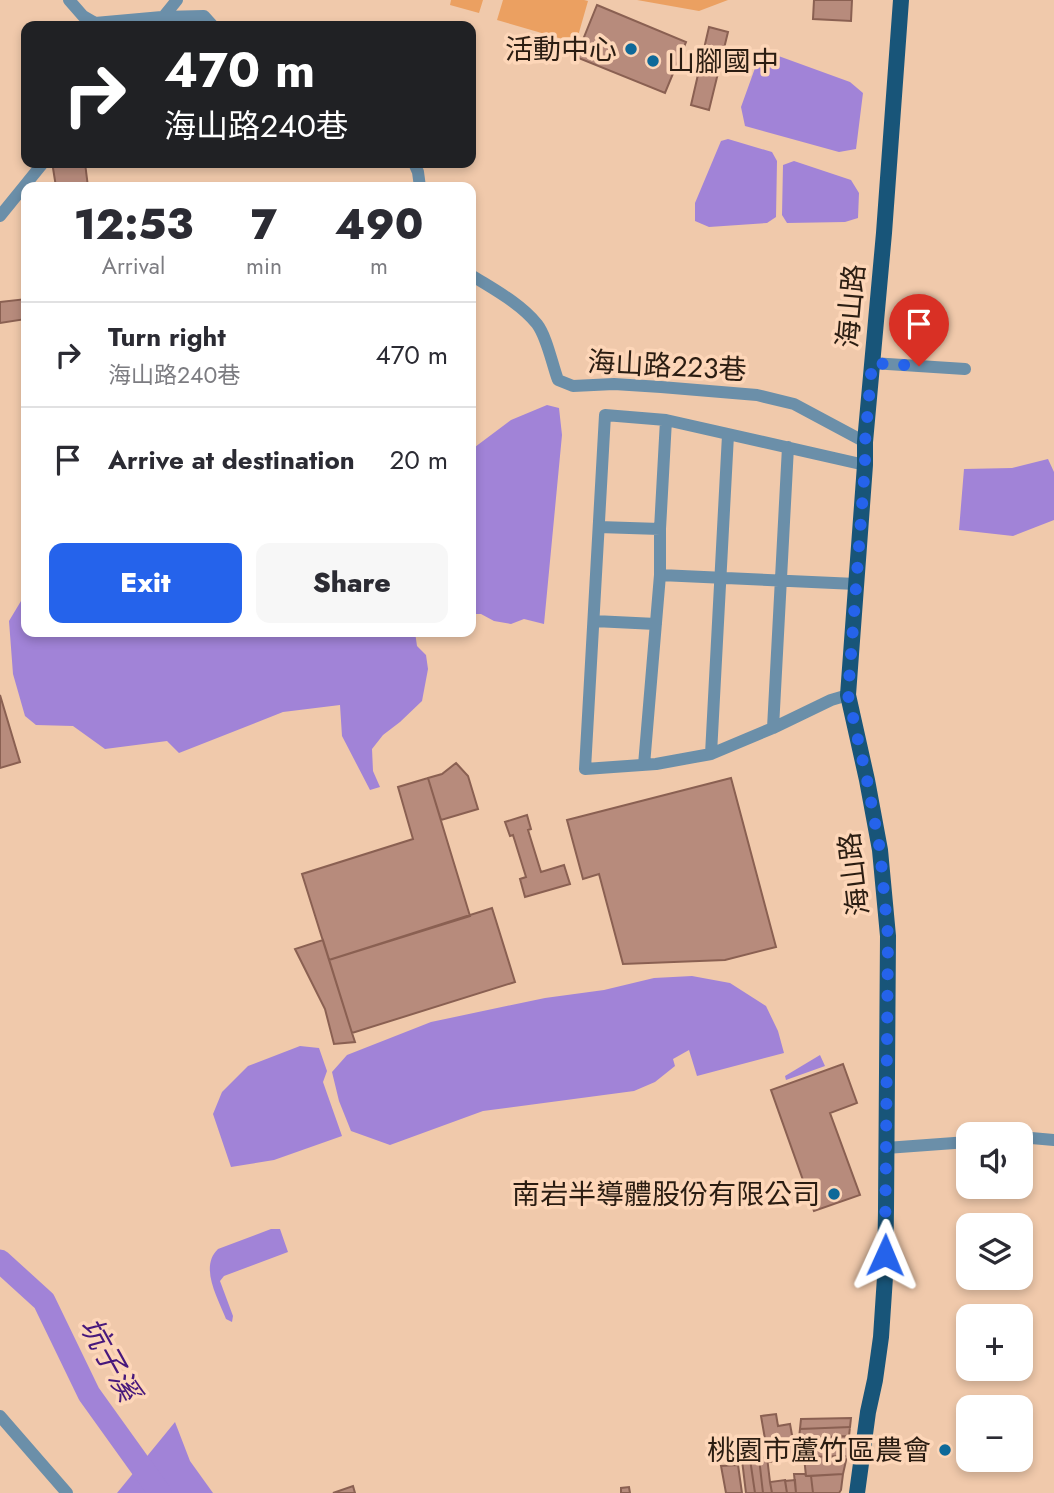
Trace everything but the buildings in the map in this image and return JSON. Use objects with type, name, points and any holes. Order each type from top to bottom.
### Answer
[{"type":"main road","name":"海山路","points":[[857,1493],[881,1337],[885,1277],[887,924],[880,850],[848,695],[865,442],[901,0]]},
{"type":"street","points":[[69,0],[83,16],[92,21]]},
{"type":"street","points":[[160,21],[177,0]]},
{"type":"street","points":[[166,21],[204,16],[208,21]]},
{"type":"street","points":[[28,182],[39,168]]},
{"type":"street","points":[[0,216],[21,190]]},
{"type":"street","name":"海山路223巷","points":[[476,278],[511,301],[538,326],[558,380],[573,386],[614,384],[757,396],[794,404],[865,442]]},
{"type":"street","points":[[872,363],[965,369]]},
{"type":"street","points":[[848,695],[831,699],[773,728],[711,754],[656,764],[585,769],[605,415],[666,420],[865,465]]},
{"type":"street","points":[[644,765],[660,575],[666,420]]},
{"type":"street","points":[[711,754],[728,435]]},
{"type":"street","points":[[773,728],[788,447]]},
{"type":"street","points":[[599,527],[660,529]]},
{"type":"street","points":[[660,575],[856,584]]},
{"type":"street","points":[[594,621],[656,624]]},
{"type":"street","points":[[1033,1138],[1054,1140]]},
{"type":"street","points":[[886,1148],[956,1143]]},
{"type":"street","points":[[0,1416],[67,1493]]},
{"type":"shaded area","points":[[451,0],[483,0],[479,13],[450,5]]},
{"type":"shaded area","points":[[503,0],[588,1],[576,43],[497,20]]},
{"type":"shaded area","points":[[637,0],[728,0],[699,11]]},
{"type":"shaded area","points":[[773,54],[850,82],[863,93],[856,149],[839,152],[745,126],[741,107],[759,57]]},
{"type":"shaded area","points":[[728,139],[772,152],[777,161],[776,217],[767,223],[709,227],[695,221],[695,203],[721,141]]},
{"type":"shaded area","points":[[794,161],[851,180],[859,193],[858,218],[845,222],[787,223],[782,215],[783,165]]},
{"type":"shaded area","points":[[547,405],[559,408],[562,435],[544,624],[524,619],[511,624],[476,614],[476,446],[511,420]]},
{"type":"shaded area","points":[[1048,459],[1054,472],[1054,520],[1013,536],[959,530],[964,469],[1012,468]]},
{"type":"shaded area","points":[[21,601],[21,637],[416,637],[417,646],[426,655],[428,669],[422,701],[383,735],[372,749],[373,771],[380,787],[370,790],[342,736],[340,705],[283,712],[179,753],[167,741],[105,749],[73,726],[36,725],[25,716],[13,674],[9,621]]},
{"type":"shaded area","points":[[692,976],[730,983],[766,1006],[778,1031],[784,1053],[697,1076],[689,1050],[673,1059],[675,1066],[655,1082],[634,1091],[483,1111],[390,1145],[351,1131],[339,1101],[332,1072],[347,1055],[431,1022],[654,978]]},
{"type":"shaded area","points":[[300,1046],[319,1048],[327,1071],[323,1082],[342,1136],[274,1160],[231,1167],[213,1114],[222,1092],[248,1066]]},
{"type":"shaded area","points":[[820,1055],[825,1066],[786,1080],[785,1076]]},
{"type":"shaded area","points":[[271,1229],[280,1229],[288,1252],[224,1276],[220,1281],[233,1316],[232,1322],[226,1319],[212,1283],[210,1265],[213,1256],[218,1249]]},
{"type":"shaded area","points":[[175,1422],[190,1461],[213,1493],[117,1493]]},
{"type":"waterway","name":"坑子溪","points":[[0,1261],[44,1301],[89,1394],[160,1493]]},
{"type":"place","name":"活動中心","points":[[631,49]]},
{"type":"place","name":"山腳國中","points":[[653,61]]},
{"type":"place","name":"南岩半導體股份有限公司","points":[[834,1194]]},
{"type":"place","name":"桃園市蘆竹區農會","points":[[945,1450]]},
{"type":"route","points":[[885,1255],[888,936],[880,850],[848,695],[872,363],[919,366]]}]
